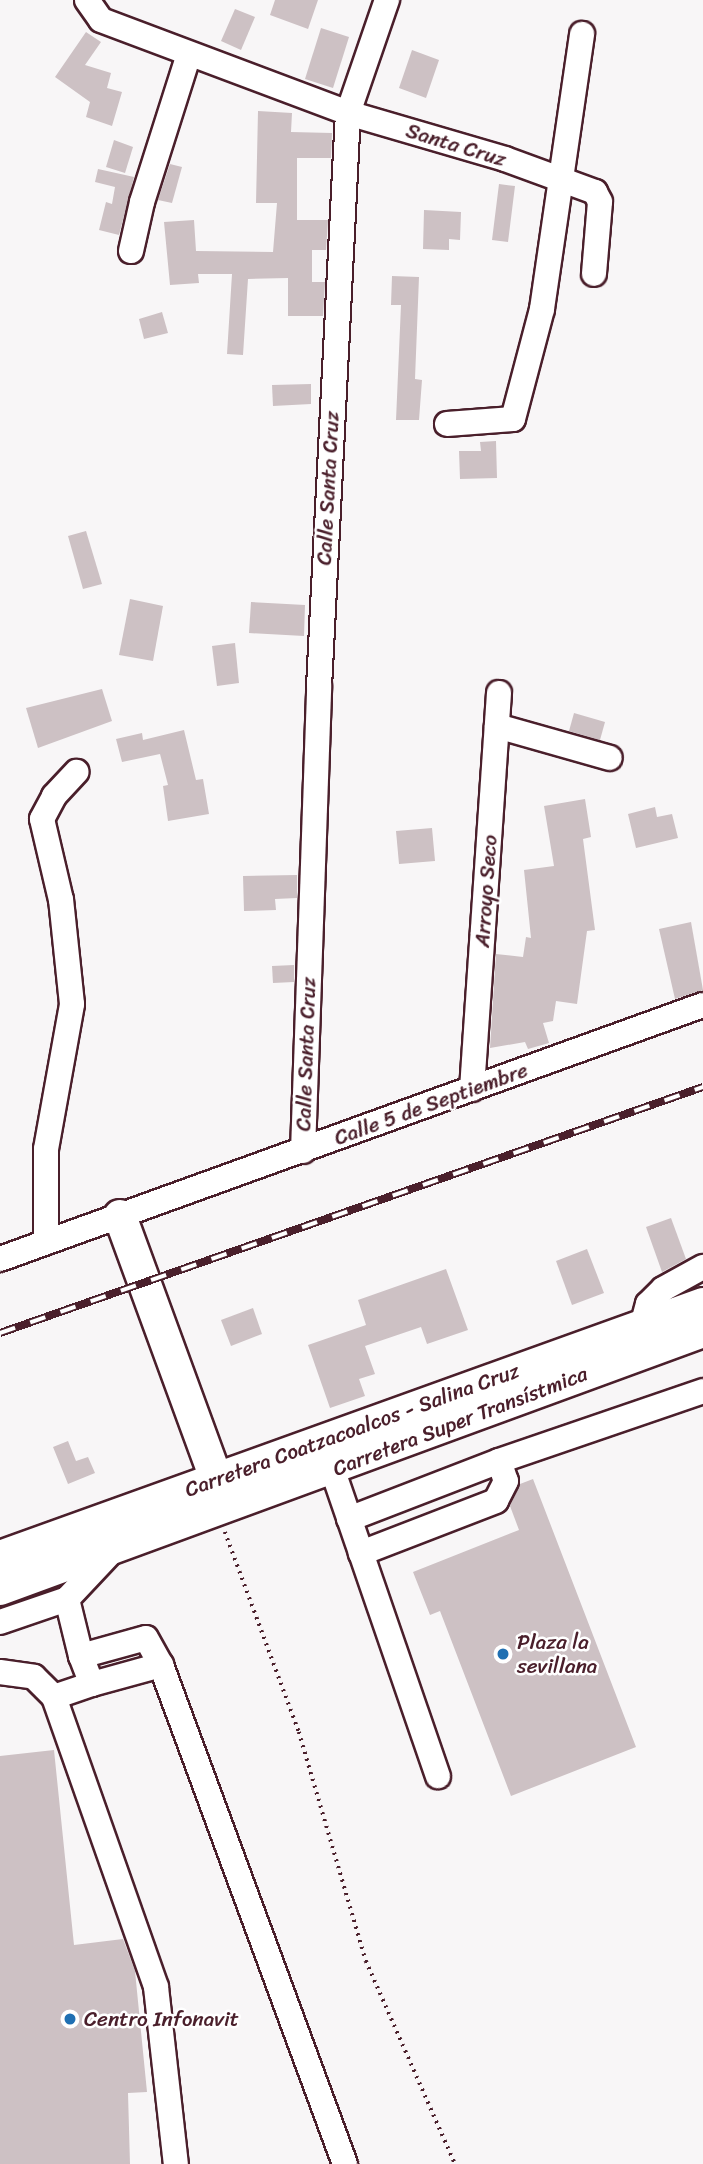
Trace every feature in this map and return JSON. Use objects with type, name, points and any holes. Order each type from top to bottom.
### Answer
[{"type":"main road","points":[[120,1216],[216,1479],[217,1511]]},
{"type":"main road","points":[[646,1338],[703,1304]]},
{"type":"main road","name":"Carretera Super Transístmica","points":[[0,1588],[217,1511],[327,1455],[646,1338],[703,1331]]},
{"type":"main road","name":"Carretera Coatzacoalcos - Salina Cruz","points":[[0,1557],[216,1479],[327,1455]]},
{"type":"street","points":[[87,0],[101,20],[348,113]]},
{"type":"street","name":"Calle Santa Cruz","points":[[303,1151],[319,687],[348,113],[387,0]]},
{"type":"street","points":[[447,424],[513,419],[541,309],[582,34]]},
{"type":"street","points":[[131,251],[142,202],[188,54]]},
{"type":"street","name":"Santa Cruz","points":[[348,113],[505,159],[599,196],[594,274]]},
{"type":"street","name":"Arroyo Seco","points":[[472,1089],[499,693]]},
{"type":"street","points":[[497,726],[610,758]]},
{"type":"street","points":[[46,1242],[46,1149],[72,1004],[61,900],[42,818],[54,796],[76,772]]},
{"type":"street","name":"Calle 5 de Septiembre","points":[[0,1259],[703,1005]]},
{"type":"street","points":[[646,1338],[648,1304],[663,1289],[703,1267]]},
{"type":"street","points":[[349,1519],[499,1461],[703,1391]]},
{"type":"street","points":[[327,1455],[438,1776]]},
{"type":"street","points":[[361,1553],[496,1501],[506,1481],[499,1461]]},
{"type":"street","points":[[0,1622],[66,1599],[117,1546]]},
{"type":"street","points":[[66,1599],[81,1656],[93,1684]]},
{"type":"street","points":[[81,1656],[146,1637],[161,1665],[345,2164]]},
{"type":"street","points":[[54,1698],[161,1665]]},
{"type":"street","points":[[0,1672],[34,1677],[54,1698],[156,1987],[176,2164]]},
{"type":"path","points":[[217,1511],[299,1732],[366,1961],[455,2164]]},
{"type":"building","points":[[275,0],[318,0],[308,29],[270,15]]},
{"type":"building","points":[[235,9],[255,17],[241,50],[221,41]]},
{"type":"building","points":[[321,28],[349,37],[333,88],[305,79]]},
{"type":"building","points":[[86,32],[101,42],[85,65],[111,73],[107,88],[122,92],[112,126],[86,117],[90,102],[55,77]]},
{"type":"building","points":[[412,50],[439,60],[426,98],[399,88]]},
{"type":"building","points":[[258,111],[292,113],[291,132],[332,133],[331,158],[297,158],[297,220],[328,220],[326,250],[312,250],[312,282],[325,282],[323,316],[288,316],[288,278],[248,279],[243,355],[227,354],[232,274],[198,274],[199,283],[170,285],[164,222],[194,220],[196,251],[273,252],[277,203],[256,203]]},
{"type":"building","points":[[114,140],[133,147],[125,173],[106,167]]},
{"type":"building","points":[[170,164],[182,167],[172,203],[158,200]]},
{"type":"building","points":[[98,169],[134,177],[119,235],[99,230],[106,202],[112,204],[115,187],[95,182]]},
{"type":"building","points":[[499,184],[515,186],[508,242],[492,240]]},
{"type":"building","points":[[424,210],[461,212],[460,240],[449,239],[449,250],[423,249]]},
{"type":"building","points":[[392,276],[419,277],[415,379],[422,380],[419,420],[396,420],[401,305],[391,305]]},
{"type":"building","points":[[162,312],[168,333],[144,339],[139,319]]},
{"type":"building","points":[[311,384],[311,404],[273,406],[272,385]]},
{"type":"building","points":[[496,441],[497,478],[460,479],[459,451],[481,451],[480,442]]},
{"type":"building","points":[[86,531],[102,584],[83,589],[68,536]]},
{"type":"building","points":[[130,599],[163,606],[153,661],[119,655]]},
{"type":"building","points":[[251,602],[305,605],[304,636],[249,633]]},
{"type":"building","points":[[235,643],[239,683],[217,686],[212,646]]},
{"type":"building","points":[[102,689],[112,721],[38,748],[26,708]]},
{"type":"building","points":[[574,713],[605,722],[600,740],[569,731]]},
{"type":"building","points":[[184,730],[196,780],[203,779],[209,814],[168,821],[163,786],[168,785],[160,754],[122,762],[116,739],[142,733],[143,740]]},
{"type":"building","points":[[585,799],[591,837],[583,839],[595,930],[587,931],[577,1004],[556,1001],[553,1021],[543,1023],[549,1043],[528,1049],[525,1042],[490,1048],[496,954],[523,957],[526,937],[531,938],[524,870],[554,866],[544,806]]},
{"type":"building","points":[[655,807],[657,817],[672,814],[678,838],[636,848],[628,814]]},
{"type":"building","points":[[432,828],[435,861],[399,864],[396,831]]},
{"type":"building","points":[[297,875],[297,898],[275,899],[276,910],[244,911],[243,876]]},
{"type":"building","points":[[691,922],[703,990],[675,999],[659,929]]},
{"type":"building","points":[[294,965],[294,982],[273,983],[272,966]]},
{"type":"building","points":[[671,1218],[686,1259],[662,1272],[646,1227]]},
{"type":"building","points":[[587,1249],[604,1293],[572,1305],[556,1261]]},
{"type":"building","points":[[446,1269],[468,1330],[427,1344],[421,1327],[365,1346],[375,1374],[359,1379],[365,1396],[330,1408],[308,1345],[366,1325],[358,1300]]},
{"type":"building","points":[[253,1308],[262,1334],[231,1346],[221,1320]]},
{"type":"building","points":[[68,1441],[76,1461],[88,1457],[95,1473],[68,1484],[53,1447]]},
{"type":"building","points":[[533,1479],[636,1747],[511,1796],[440,1611],[430,1615],[413,1572],[519,1530],[510,1506],[520,1484]]},
{"type":"building","name":"Centro Infonavit","points":[[54,1750],[74,1945],[123,1939],[135,1971],[147,2092],[128,2093],[130,2164],[0,2164],[0,1756]]},
{"type":"railway","points":[[0,1333],[703,1087]]},
{"type":"place","name":"Plaza la sevillana","points":[[503,1654]]},
{"type":"place","name":"Centro Infonavit","points":[[70,2019]]}]
